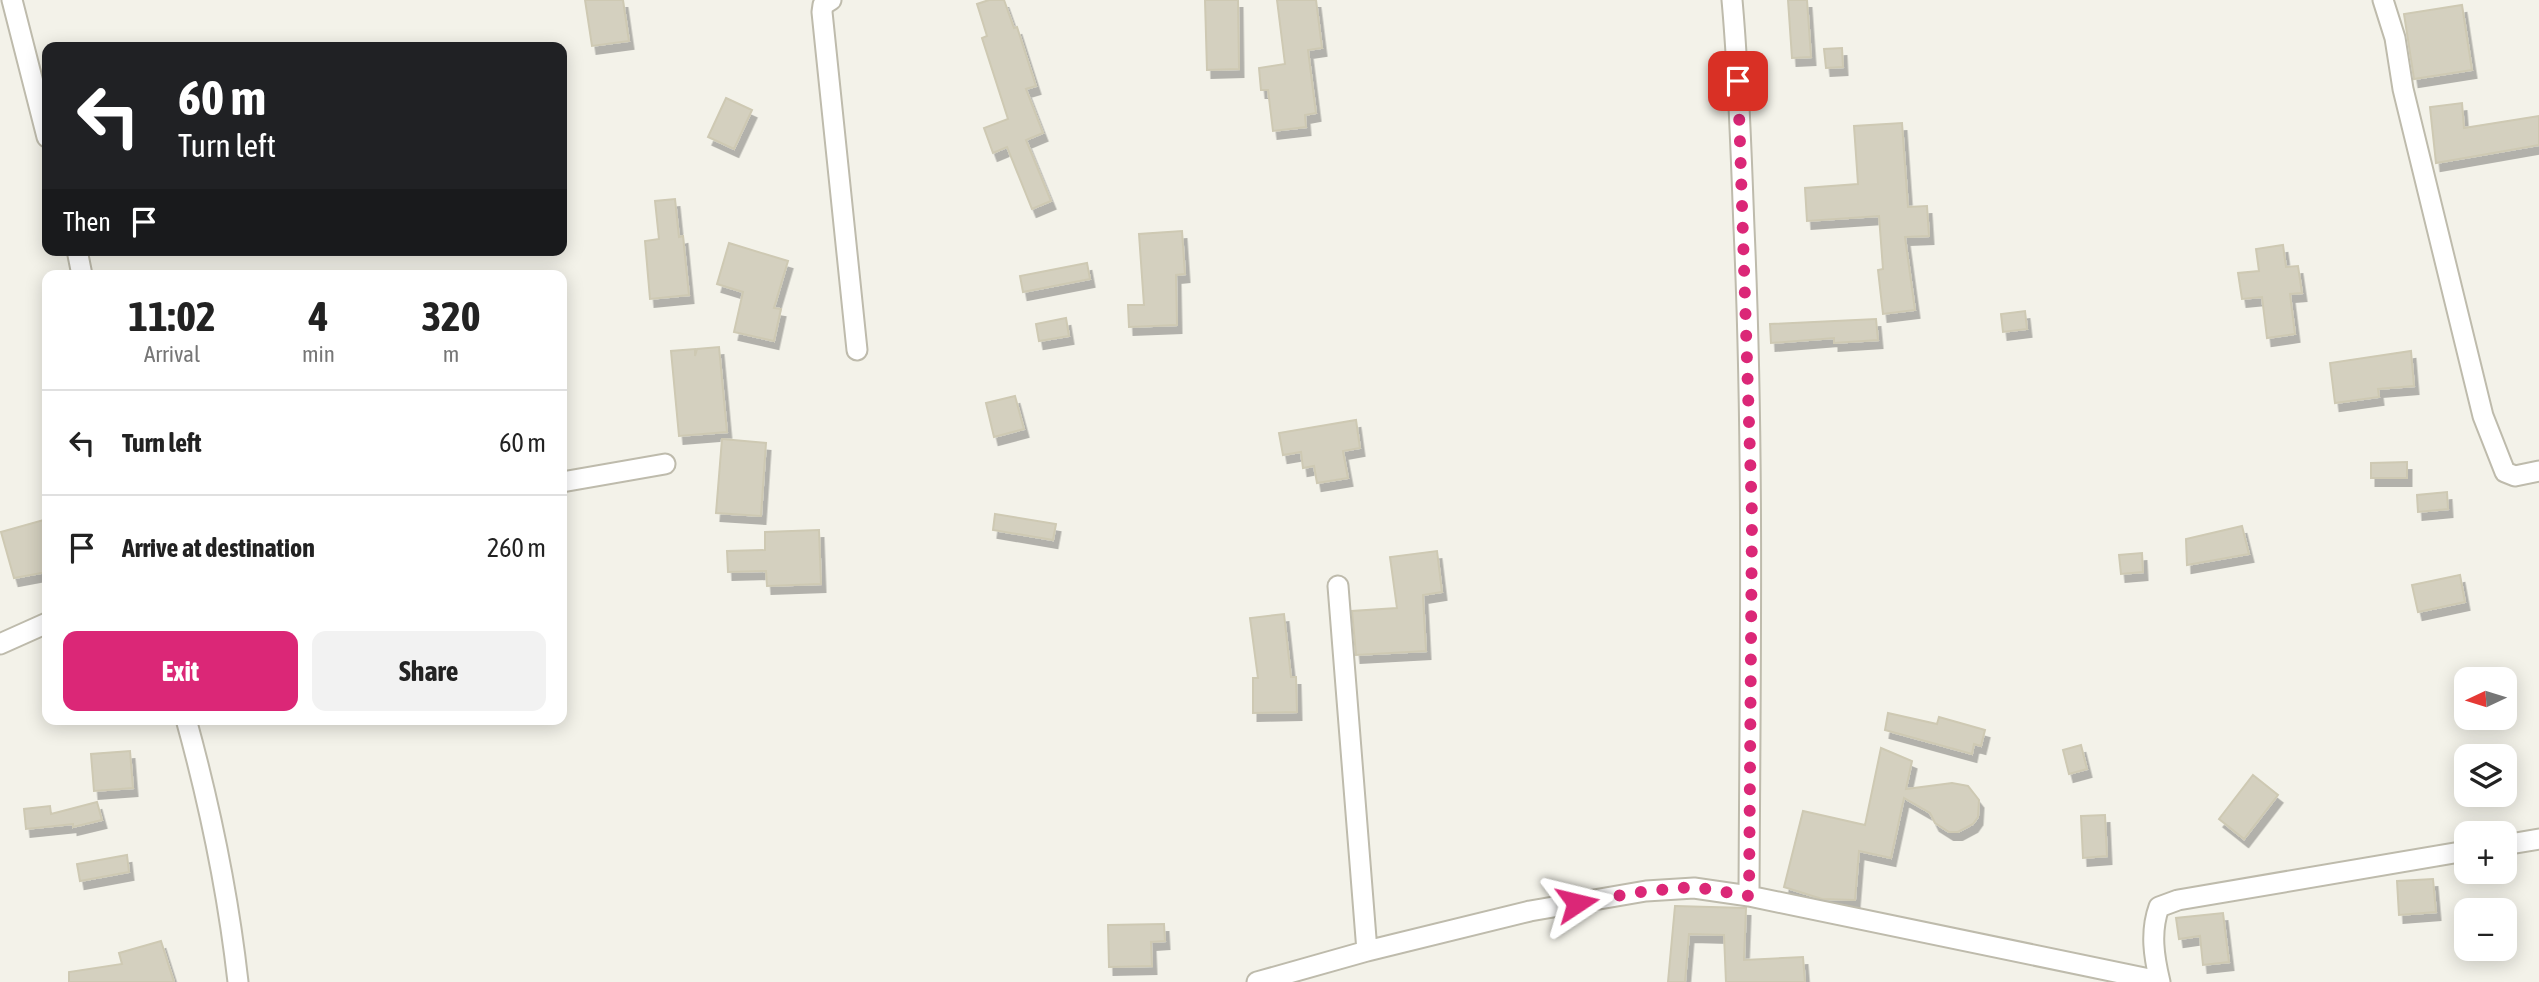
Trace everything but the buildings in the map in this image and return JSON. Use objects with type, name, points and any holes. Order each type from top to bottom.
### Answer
[{"type":"street","points":[[12,0],[42,117]]},
{"type":"street","points":[[831,0],[823,5],[822,12],[857,350]]},
{"type":"street","points":[[1731,0],[1737,55],[1745,237],[1751,460],[1749,896]]},
{"type":"street","points":[[2383,0],[2395,38],[2403,89],[2483,416],[2505,472],[2515,476],[2539,471]]},
{"type":"street","points":[[567,481],[666,464]]},
{"type":"street","points":[[1338,586],[1367,951]]},
{"type":"street","points":[[0,644],[42,625]]},
{"type":"street","points":[[188,725],[210,809],[230,908],[238,982]]},
{"type":"street","points":[[2517,843],[2539,839]]},
{"type":"street","points":[[1259,982],[1367,951],[1530,911],[1646,891],[1694,887],[1749,896],[2159,982],[2154,958],[2154,922],[2159,907],[2178,900],[2454,853]]},
{"type":"route","points":[[1577,903],[1646,891],[1694,887],[1749,896],[1752,516],[1747,293],[1738,81]]}]
